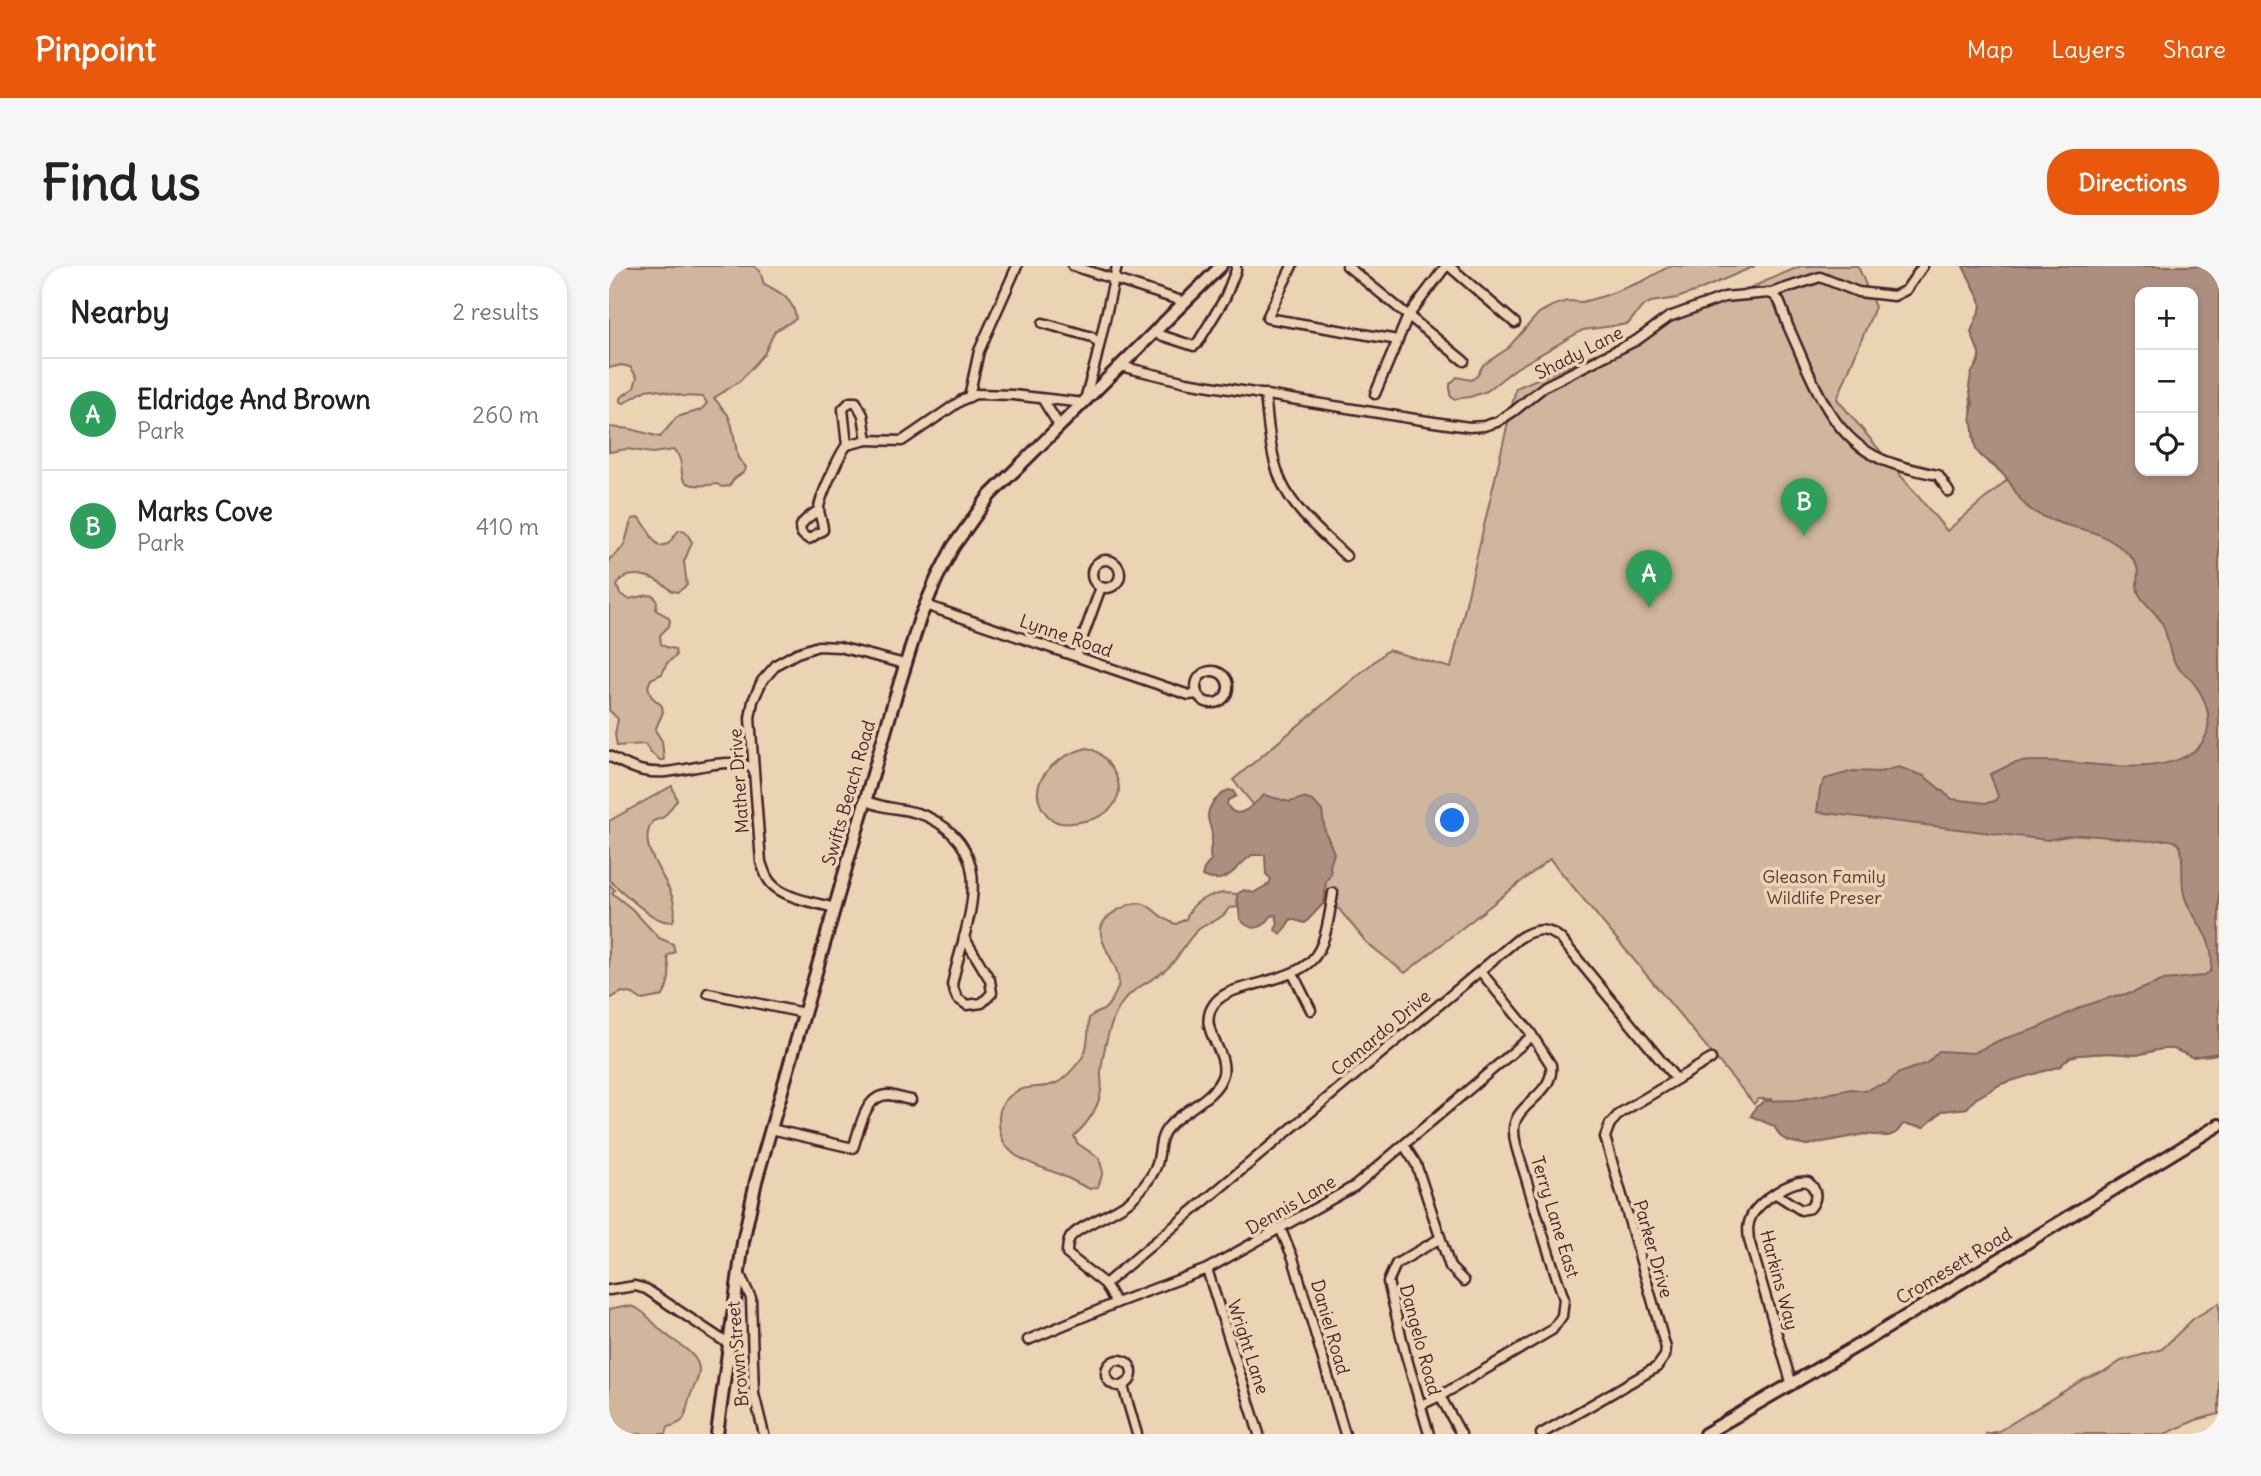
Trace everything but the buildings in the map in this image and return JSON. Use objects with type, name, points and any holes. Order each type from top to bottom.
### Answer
[{"type":"street","points":[[969,397],[979,351],[1017,266]]},
{"type":"street","points":[[1073,266],[1185,302]]},
{"type":"street","points":[[819,510],[840,452],[847,445],[867,440],[902,441],[975,394],[1013,395],[1084,403],[1117,266]]},
{"type":"street","name":"Swifts Beach Road","points":[[717,1434],[739,1273],[756,1181],[905,664],[925,605],[953,547],[991,495],[1221,266]]},
{"type":"street","points":[[1154,333],[1194,346],[1225,298],[1237,270],[1236,266]]},
{"type":"street","points":[[1292,266],[1267,318],[1398,340]]},
{"type":"street","points":[[1347,266],[1464,361]]},
{"type":"street","points":[[1375,394],[1408,316],[1447,266],[1515,323]]},
{"type":"street","name":"Shady Lane","points":[[1120,366],[1186,382],[1434,422],[1469,427],[1484,426],[1497,422],[1514,411],[1545,386],[1637,341],[1669,317],[1724,297],[1771,293],[1820,277],[1858,292],[1894,296],[1906,290],[1923,266]]},
{"type":"street","points":[[1771,293],[1781,304],[1787,324],[1823,402],[1845,434],[1857,445],[1884,461],[1938,475],[1949,492]]},
{"type":"street","points":[[1043,323],[1092,337],[1099,344]]},
{"type":"street","points":[[1265,394],[1275,459],[1282,483],[1306,517],[1346,556]]},
{"type":"street","points":[[1043,400],[1060,427]]},
{"type":"street","points":[[847,445],[842,409],[850,402],[856,402],[863,415],[867,440]]},
{"type":"street","points":[[1076,656],[1101,587]]},
{"type":"street","name":"Lynne Road","points":[[925,605],[1189,695],[1197,694],[1207,702],[1219,702],[1228,693],[1227,680],[1218,672],[1205,672],[1197,681],[1197,694]]},
{"type":"street","name":"Mather Drive","points":[[835,908],[786,893],[775,887],[766,876],[761,862],[753,768],[750,718],[753,701],[761,681],[777,664],[818,646],[839,646],[905,664]]},
{"type":"street","points":[[609,756],[644,771],[727,763],[753,768]]},
{"type":"street","points":[[866,800],[878,807],[926,816],[947,829],[962,848],[973,869],[974,897],[964,937],[952,985],[957,998],[967,1005],[982,1003],[992,993],[990,980],[964,937]]},
{"type":"street","points":[[1116,1303],[1105,1284],[1067,1254],[1069,1239],[1076,1231],[1111,1214],[1132,1199],[1148,1180],[1156,1165],[1159,1145],[1168,1126],[1219,1084],[1224,1068],[1223,1059],[1208,1021],[1215,1002],[1240,988],[1293,974],[1311,961],[1321,950],[1327,932],[1333,893]]},
{"type":"street","name":"Camardo Drive","points":[[1105,1284],[1518,939],[1530,932],[1543,930],[1554,933],[1676,1079]]},
{"type":"street","name":"Terry Lane East","points":[[1440,1396],[1552,1330],[1562,1316],[1564,1298],[1529,1188],[1514,1129],[1519,1116],[1546,1085],[1551,1070],[1549,1060],[1481,972]]},
{"type":"street","points":[[1293,974],[1311,1010]]},
{"type":"street","points":[[708,993],[804,1013]]},
{"type":"street","name":"Dennis Lane","points":[[1028,1340],[1207,1269],[1355,1186],[1532,1036]]},
{"type":"street","name":"Parker Drive","points":[[1541,1434],[1657,1367],[1665,1356],[1666,1348],[1605,1137],[1610,1125],[1621,1113],[1711,1059]]},
{"type":"street","points":[[771,1129],[853,1148],[868,1106],[876,1098],[887,1095],[911,1100]]},
{"type":"street","name":"Cromesett Road","points":[[1705,1434],[1792,1385],[2219,1125]]},
{"type":"street","points":[[1403,1145],[1416,1164],[1450,1267],[1464,1281]]},
{"type":"street","name":"Harkins Way","points":[[1776,1194],[1801,1210],[1810,1208],[1816,1199],[1812,1185],[1803,1181],[1793,1183],[1776,1194],[1755,1210],[1749,1223],[1748,1231],[1792,1385]]},
{"type":"street","name":"Daniel Road","points":[[1280,1230],[1293,1258],[1345,1434]]},
{"type":"street","name":"Dangelo Road","points":[[1429,1434],[1388,1282],[1396,1264],[1439,1239]]},
{"type":"street","name":"Wright Lane","points":[[1207,1269],[1259,1434]]},
{"type":"street","name":"Brown Street","points":[[739,1273],[751,1298],[754,1394],[764,1434]]},
{"type":"street","points":[[609,1290],[635,1286],[646,1289],[730,1345]]},
{"type":"street","points":[[1123,1386],[1137,1434]]},
{"type":"street","points":[[1422,1405],[1440,1396],[1460,1434]]},
{"type":"green space","points":[[609,266],[754,266],[760,271],[764,284],[781,293],[792,306],[796,319],[775,331],[764,354],[740,381],[714,398],[728,415],[738,458],[746,467],[729,486],[690,484],[685,481],[679,456],[674,450],[652,453],[627,449],[609,452],[609,427],[631,429],[660,437],[677,417],[701,410],[707,403],[703,397],[683,396],[653,389],[646,390],[624,403],[620,402],[620,398],[634,388],[637,377],[630,367],[621,365],[609,368]]},
{"type":"green space","points":[[1670,266],[1755,266],[1677,298],[1651,302],[1642,307],[1628,324],[1583,330],[1515,369],[1487,391],[1453,399],[1450,395],[1450,384],[1457,377],[1471,380],[1477,376],[1483,365],[1507,349],[1539,313],[1567,301],[1582,302],[1604,296],[1643,281]]},
{"type":"green space","name":"Gleason Family Wildlife Preser","points":[[1801,266],[1858,266],[1875,307],[1837,399],[1947,531],[2007,480],[1982,458],[1975,445],[1971,383],[1979,356],[1971,332],[1981,307],[1980,299],[1963,266],[2048,266],[2135,460],[2135,476],[2198,476],[2198,460],[2202,452],[2219,1053],[2192,1057],[2174,1049],[2161,1049],[2137,1055],[2078,1055],[2070,1057],[2060,1066],[2001,1084],[1975,1099],[1967,1108],[1942,1111],[1924,1127],[1903,1124],[1896,1133],[1888,1136],[1864,1134],[1807,1145],[1788,1141],[1780,1136],[1774,1126],[1751,1116],[1756,1107],[1772,1099],[1758,1099],[1754,1104],[1550,859],[1405,973],[1366,942],[1233,780],[1388,650],[1451,668],[1516,388]]},
{"type":"green space","points":[[639,518],[660,546],[668,544],[679,530],[685,531],[692,542],[684,562],[687,585],[678,592],[641,575],[627,576],[621,579],[617,586],[620,594],[629,599],[654,596],[657,602],[656,610],[670,621],[660,635],[661,644],[675,649],[676,656],[667,663],[662,674],[651,679],[648,686],[651,696],[662,706],[663,712],[655,730],[662,741],[664,760],[650,752],[645,744],[617,746],[615,734],[618,719],[609,710],[609,559],[623,546],[632,519]]},
{"type":"green space","points":[[1087,748],[1101,755],[1115,774],[1118,794],[1115,802],[1091,820],[1068,824],[1057,822],[1045,812],[1038,797],[1042,777],[1057,762]]},
{"type":"green space","points":[[672,786],[677,800],[664,817],[653,821],[648,833],[652,857],[672,895],[675,908],[673,921],[666,921],[649,914],[609,880],[609,821]]},
{"type":"green space","points":[[609,884],[615,890],[612,893],[632,909],[659,938],[673,944],[675,952],[667,956],[669,976],[663,996],[642,1000],[633,994],[622,992],[609,999]]},
{"type":"green space","points":[[1223,893],[1237,894],[1238,907],[1229,908],[1219,918],[1199,929],[1169,967],[1127,997],[1114,1018],[1104,1053],[1102,1088],[1095,1110],[1074,1136],[1077,1143],[1099,1158],[1103,1172],[1098,1187],[1090,1189],[1029,1163],[1011,1152],[1001,1134],[999,1116],[1003,1103],[1017,1091],[1054,1084],[1069,1073],[1085,1050],[1089,1018],[1105,1008],[1117,990],[1118,977],[1115,967],[1101,937],[1101,928],[1106,919],[1124,907],[1141,903],[1176,924],[1186,919],[1200,900]]},
{"type":"green space","points":[[2219,1303],[2219,1414],[2196,1420],[2165,1434],[1985,1434],[1999,1431],[2084,1379],[2106,1371],[2121,1361],[2162,1349],[2193,1319]]},
{"type":"green space","points":[[623,1306],[642,1311],[690,1352],[698,1363],[698,1377],[684,1418],[668,1427],[666,1434],[609,1434],[609,1309]]},
{"type":"shaded area","points":[[1963,266],[2219,266],[2219,1053],[2192,1057],[2174,1049],[2161,1049],[2137,1055],[2078,1055],[2070,1057],[2060,1066],[2001,1084],[1975,1099],[1967,1108],[1942,1111],[1924,1127],[1903,1124],[1896,1133],[1888,1136],[1864,1134],[1807,1145],[1788,1141],[1780,1136],[1774,1126],[1751,1116],[1756,1107],[1765,1101],[1798,1100],[1851,1089],[1866,1091],[1887,1084],[1897,1074],[1927,1063],[1939,1051],[1974,1053],[2000,1040],[2038,1028],[2081,1007],[2132,993],[2164,980],[2203,976],[2211,971],[2209,943],[2184,896],[2182,856],[2176,842],[2079,835],[2048,840],[1817,812],[1820,789],[1825,779],[1853,771],[1880,772],[1899,767],[1924,776],[1952,799],[1986,803],[1995,801],[1998,796],[1990,774],[2012,764],[2040,761],[2150,766],[2188,755],[2204,740],[2207,731],[2209,722],[2204,701],[2193,682],[2177,666],[2162,623],[2139,594],[2138,571],[2134,561],[2106,538],[2051,520],[2031,510],[2001,471],[1976,450],[1969,387],[1971,374],[1979,361],[1979,353],[1971,332],[1981,307],[1980,299]]},
{"type":"shaded area","points":[[1228,790],[1233,791],[1236,796],[1228,800],[1227,804],[1235,812],[1245,811],[1264,795],[1290,802],[1303,798],[1313,801],[1322,811],[1325,831],[1334,853],[1330,866],[1331,874],[1326,881],[1324,903],[1305,923],[1291,919],[1281,934],[1275,930],[1278,923],[1276,915],[1256,928],[1248,926],[1240,919],[1237,894],[1244,890],[1253,893],[1269,884],[1271,879],[1266,874],[1265,855],[1252,855],[1230,874],[1219,879],[1202,876],[1211,860],[1212,835],[1208,812],[1215,801]]},
{"type":"place","name":"Marks Cove","points":[[1804,536]]},
{"type":"place","name":"Eldridge And Brown","points":[[1649,608]]}]
